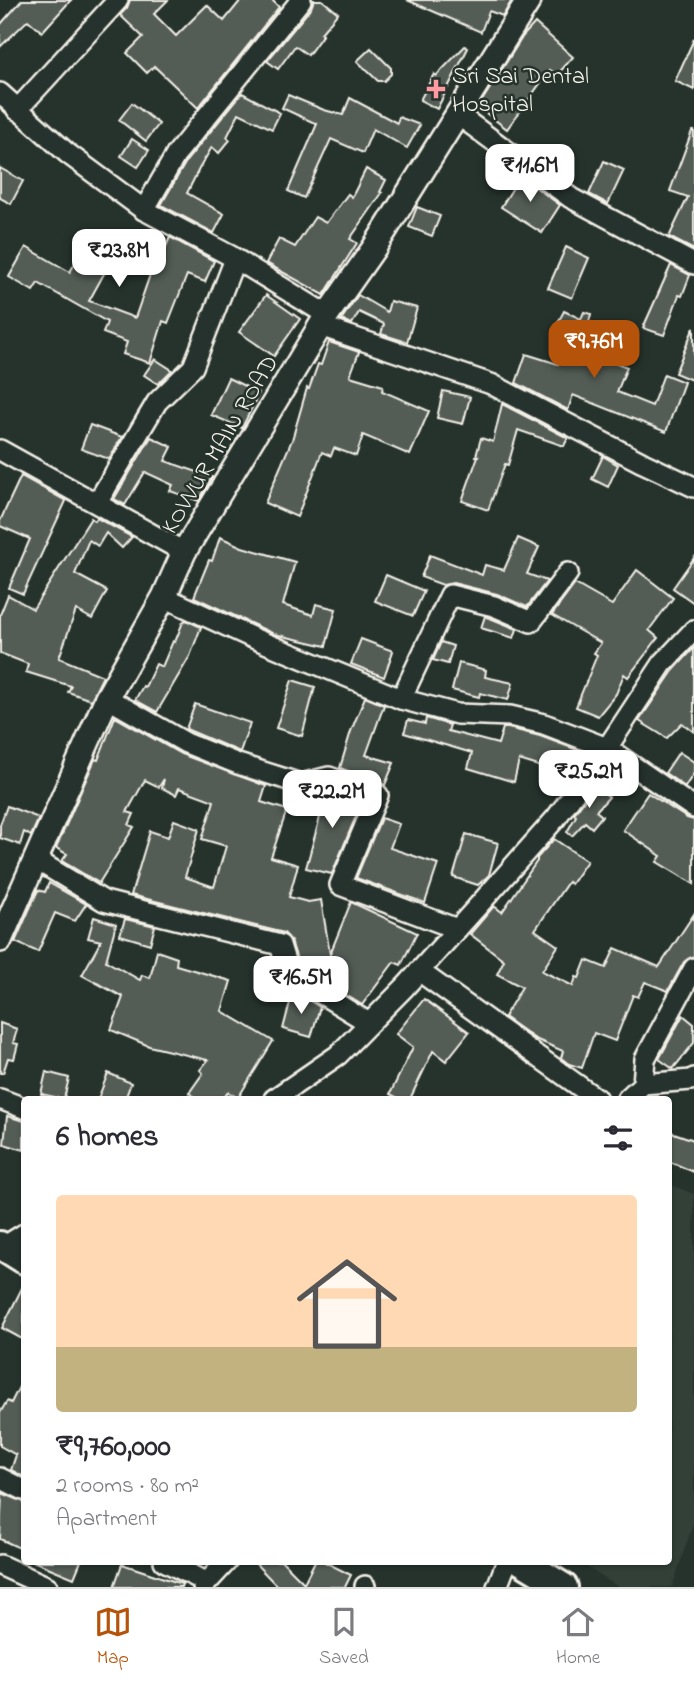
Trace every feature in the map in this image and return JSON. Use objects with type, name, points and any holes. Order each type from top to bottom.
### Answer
[{"type":"main road","points":[[528,1565],[564,1587]]},
{"type":"street","points":[[17,110],[118,0]]},
{"type":"street","points":[[144,210],[177,153],[301,0]]},
{"type":"street","name":"KOVVUR MAIN ROAD","points":[[2,929],[107,698],[164,597],[184,552],[323,321],[374,248],[528,0]]},
{"type":"street","points":[[0,93],[68,153],[144,210],[235,259],[323,321],[491,384],[694,487]]},
{"type":"street","points":[[457,114],[571,198],[694,264]]},
{"type":"street","points":[[97,503],[157,402],[193,367],[235,259]]},
{"type":"street","points":[[0,450],[184,552]]},
{"type":"street","points":[[401,699],[450,595],[494,606],[531,622],[568,573]]},
{"type":"street","points":[[164,597],[253,638],[401,699],[457,714],[510,716],[544,724],[607,748],[694,808]]},
{"type":"street","points":[[278,1096],[338,1055],[457,929],[556,817],[607,748],[663,663],[694,629]]},
{"type":"street","points":[[107,698],[186,743],[238,764],[301,784],[329,777],[378,795],[340,885],[457,929]]},
{"type":"street","points":[[34,859],[104,901],[280,945],[289,974],[369,1023]]},
{"type":"street","points":[[643,1084],[645,1059],[694,968]]},
{"type":"street","points":[[419,971],[593,1096]]},
{"type":"street","points":[[630,1096],[643,1084],[694,1078]]},
{"type":"street","points":[[0,1099],[21,1107]]},
{"type":"street","points":[[0,1478],[21,1488]]},
{"type":"street","points":[[0,1565],[48,1587]]},
{"type":"street","points":[[171,1565],[204,1585],[223,1565]]},
{"type":"street","points":[[497,1587],[506,1565]]},
{"type":"shaded area","points":[[672,1185],[694,1194],[694,1521],[672,1587],[618,1587],[583,1565],[672,1565]]},
{"type":"building","points":[[22,0],[71,0],[42,32],[28,20],[0,47],[0,25]]},
{"type":"building","points":[[130,0],[168,0],[154,14],[176,36],[207,5],[224,21],[241,0],[272,0],[279,7],[198,108],[154,66],[147,73],[127,53],[143,37],[120,15]]},
{"type":"building","points":[[314,0],[322,0],[338,13],[321,33],[323,34],[308,55],[295,46],[278,69],[267,61],[311,8]]},
{"type":"building","points":[[407,0],[512,0],[503,16],[489,11],[481,32]]},
{"type":"building","points":[[535,23],[573,57],[557,75],[550,70],[507,129],[478,107],[523,36]]},
{"type":"building","points":[[694,39],[694,90],[675,81]]},
{"type":"building","points":[[465,46],[468,48],[437,109],[420,100],[434,74],[436,76]]},
{"type":"building","points":[[371,48],[391,68],[391,74],[384,81],[378,81],[357,61]]},
{"type":"building","points":[[242,93],[280,113],[272,129],[239,113],[227,137],[230,140],[219,153],[212,147],[199,169],[187,193],[224,214],[214,233],[161,205],[187,160]]},
{"type":"building","points":[[288,95],[343,115],[350,98],[397,123],[399,117],[420,125],[407,148],[373,129],[363,153],[331,139],[304,198],[288,191],[317,124],[282,108]]},
{"type":"building","points":[[132,103],[159,124],[146,141],[119,120]]},
{"type":"building","points":[[692,131],[694,250],[669,237],[688,197],[670,191]]},
{"type":"building","points":[[132,139],[149,150],[138,167],[121,156]]},
{"type":"building","points":[[604,161],[624,170],[608,204],[589,194]]},
{"type":"building","points":[[0,168],[23,181],[11,204],[0,198]]},
{"type":"building","points":[[366,169],[386,180],[380,192],[382,193],[350,239],[357,243],[324,295],[266,263],[279,239],[295,247],[315,217],[326,223],[348,194],[352,197]]},
{"type":"building","points":[[513,171],[560,205],[542,233],[501,207],[514,186],[507,181]]},
{"type":"building","points":[[417,207],[440,216],[432,236],[409,227]]},
{"type":"building","points":[[90,237],[116,252],[89,301],[135,318],[153,266],[157,268],[170,237],[214,261],[205,282],[187,275],[168,323],[163,321],[150,363],[123,354],[127,342],[103,333],[107,322],[38,283],[33,291],[9,277],[26,247],[70,272]]},
{"type":"building","points":[[566,247],[589,258],[572,298],[548,288]]},
{"type":"building","points":[[671,265],[690,275],[682,296],[679,295],[664,335],[643,328]]},
{"type":"building","points":[[266,295],[300,319],[274,356],[239,332]]},
{"type":"building","points":[[358,295],[387,312],[390,301],[417,308],[407,342],[381,334],[384,324],[359,312],[352,324],[341,320]]},
{"type":"building","points":[[564,311],[581,319],[584,312],[591,314],[582,349],[627,367],[617,392],[652,406],[664,374],[684,382],[666,432],[573,395],[568,410],[516,383],[526,354],[558,364],[573,334],[555,328]]},
{"type":"building","points":[[694,327],[694,381],[675,373]]},
{"type":"building","points":[[329,342],[359,352],[350,376],[383,386],[382,391],[429,411],[410,455],[363,435],[356,456],[334,448],[331,456],[322,452],[297,517],[265,503],[292,440],[307,388],[309,389],[318,364],[321,365]]},
{"type":"building","points":[[155,359],[172,370],[158,384],[144,375]]},
{"type":"building","points":[[228,378],[259,393],[242,428],[211,415]]},
{"type":"building","points":[[443,391],[470,397],[463,424],[437,418]]},
{"type":"building","points":[[502,404],[568,438],[564,446],[518,430],[508,465],[505,464],[488,510],[462,501],[478,456],[481,438],[493,442]]},
{"type":"building","points":[[90,425],[122,437],[109,459],[81,449]]},
{"type":"building","points":[[151,437],[172,447],[165,461],[212,477],[199,501],[170,491],[173,485],[145,472],[125,505],[114,499]]},
{"type":"building","points":[[603,456],[618,465],[608,487],[592,479]]},
{"type":"building","points":[[21,476],[66,501],[23,594],[9,588],[30,539],[0,526]]},
{"type":"building","points":[[91,518],[95,521],[97,518],[132,537],[122,548],[106,533],[98,546],[89,540],[75,574],[107,591],[92,619],[76,610],[59,658],[103,676],[91,700],[68,692],[71,686],[26,672],[28,664],[0,653],[0,615],[8,595],[33,609]]},
{"type":"building","points":[[220,537],[242,547],[295,562],[283,605],[313,615],[316,604],[336,609],[326,646],[274,634],[194,597],[209,560],[212,561]]},
{"type":"building","points":[[518,538],[539,547],[527,574],[547,581],[527,607],[497,594],[453,583],[443,585],[421,577],[430,555],[482,575],[485,565],[504,570]]},
{"type":"building","points":[[694,558],[694,603],[673,588]]},
{"type":"building","points":[[637,570],[673,598],[649,630],[658,638],[628,677],[624,674],[616,694],[598,716],[576,707],[597,655],[594,653],[601,643],[552,615],[575,584],[612,605]]},
{"type":"building","points":[[386,575],[424,591],[413,616],[375,601]]},
{"type":"building","points":[[485,616],[517,629],[514,638],[481,628]]},
{"type":"building","points":[[186,620],[201,627],[190,656],[157,712],[135,700],[156,664],[162,667]]},
{"type":"building","points":[[361,639],[393,651],[384,677],[351,664]]},
{"type":"building","points":[[441,642],[453,646],[448,664],[433,660]]},
{"type":"building","points":[[694,648],[694,732],[682,723],[667,738],[639,721],[673,671]]},
{"type":"building","points":[[459,663],[486,670],[485,677],[513,683],[508,700],[480,693],[479,697],[452,690]]},
{"type":"building","points":[[292,680],[315,687],[302,736],[276,728]]},
{"type":"building","points":[[365,697],[384,705],[366,755],[394,763],[385,785],[340,768]]},
{"type":"building","points":[[195,704],[250,723],[240,752],[186,729]]},
{"type":"building","points":[[115,717],[181,754],[266,786],[261,802],[287,810],[271,857],[298,865],[289,897],[308,902],[321,900],[330,954],[351,902],[417,933],[401,965],[394,962],[362,1005],[299,966],[291,941],[284,933],[131,895],[150,831],[168,837],[174,820],[199,829],[185,877],[214,887],[226,846],[202,839],[214,801],[179,788],[176,795],[162,788],[164,779],[159,787],[145,780],[127,812],[134,814],[129,825],[134,827],[99,883],[62,861],[67,854],[56,848],[95,759],[98,760]]},
{"type":"building","points":[[426,718],[450,725],[448,731],[498,744],[503,728],[508,728],[540,736],[588,754],[571,776],[519,760],[514,782],[468,768],[472,753],[404,733],[408,720],[425,724]]},
{"type":"building","points":[[679,752],[694,762],[694,773],[685,787],[665,773]]},
{"type":"building","points":[[595,785],[609,797],[596,811],[602,816],[592,828],[585,822],[572,836],[567,832],[576,816],[574,814]]},
{"type":"building","points":[[328,790],[362,802],[332,874],[306,868],[320,817],[315,815],[322,791]]},
{"type":"building","points":[[648,793],[694,820],[694,884],[657,862],[661,856],[623,830]]},
{"type":"building","points":[[7,806],[39,818],[31,836],[24,832],[20,845],[0,838],[0,825]]},
{"type":"building","points":[[381,818],[399,824],[390,848],[438,864],[425,903],[356,878]]},
{"type":"building","points":[[466,834],[498,843],[489,875],[478,885],[453,877]]},
{"type":"building","points":[[554,839],[587,861],[571,884],[568,882],[535,930],[558,946],[542,971],[573,986],[586,960],[606,968],[615,948],[659,967],[694,914],[694,956],[684,962],[668,991],[645,982],[638,997],[633,995],[615,1041],[594,1033],[582,1068],[561,1058],[563,1051],[535,1039],[504,1017],[522,987],[497,974],[504,960],[470,934],[494,906],[502,912],[537,858]]},
{"type":"building","points":[[49,883],[86,904],[75,921],[55,913],[38,952],[15,942],[38,890],[45,892]]},
{"type":"building","points":[[94,917],[116,924],[106,961],[140,980],[142,975],[150,978],[157,951],[177,958],[176,965],[231,981],[222,1011],[273,1041],[239,1096],[228,1092],[225,1096],[194,1096],[189,1093],[203,1073],[200,1070],[208,1060],[149,1046],[111,1030],[123,997],[82,975],[101,941],[88,938]]},
{"type":"building","points":[[125,919],[155,926],[150,944],[120,935]]},
{"type":"building","points":[[293,991],[320,1007],[311,1037],[283,1029]]},
{"type":"building","points":[[424,999],[469,1032],[446,1061],[433,1051],[411,1096],[390,1094],[413,1047],[396,1034]]},
{"type":"building","points":[[683,1015],[694,1024],[694,1043],[673,1069],[659,1059]]},
{"type":"building","points":[[0,1023],[17,1029],[13,1043],[18,1044],[14,1059],[8,1058],[3,1073],[0,1073]]},
{"type":"building","points":[[46,1072],[69,1078],[65,1096],[41,1094]]},
{"type":"building","points":[[108,1073],[131,1083],[126,1096],[99,1096]]},
{"type":"building","points":[[7,1116],[21,1120],[21,1149],[4,1144]]},
{"type":"building","points":[[672,1132],[694,1140],[694,1172],[672,1163]]},
{"type":"building","points":[[21,1290],[21,1338],[2,1328]]},
{"type":"building","points":[[21,1383],[21,1475],[11,1470],[16,1455],[0,1446],[0,1413],[7,1401],[11,1403]]},
{"type":"building","points":[[2,1493],[21,1501],[21,1549],[0,1539]]},
{"type":"building","points":[[43,1565],[79,1565],[74,1578]]},
{"type":"building","points":[[122,1565],[182,1584],[181,1587],[114,1587]]},
{"type":"building","points":[[257,1565],[286,1565],[304,1583],[313,1565],[331,1565],[351,1575],[345,1587],[278,1587]]},
{"type":"place","name":"Sri Sai Dental Hospital","points":[[436,89]]}]
